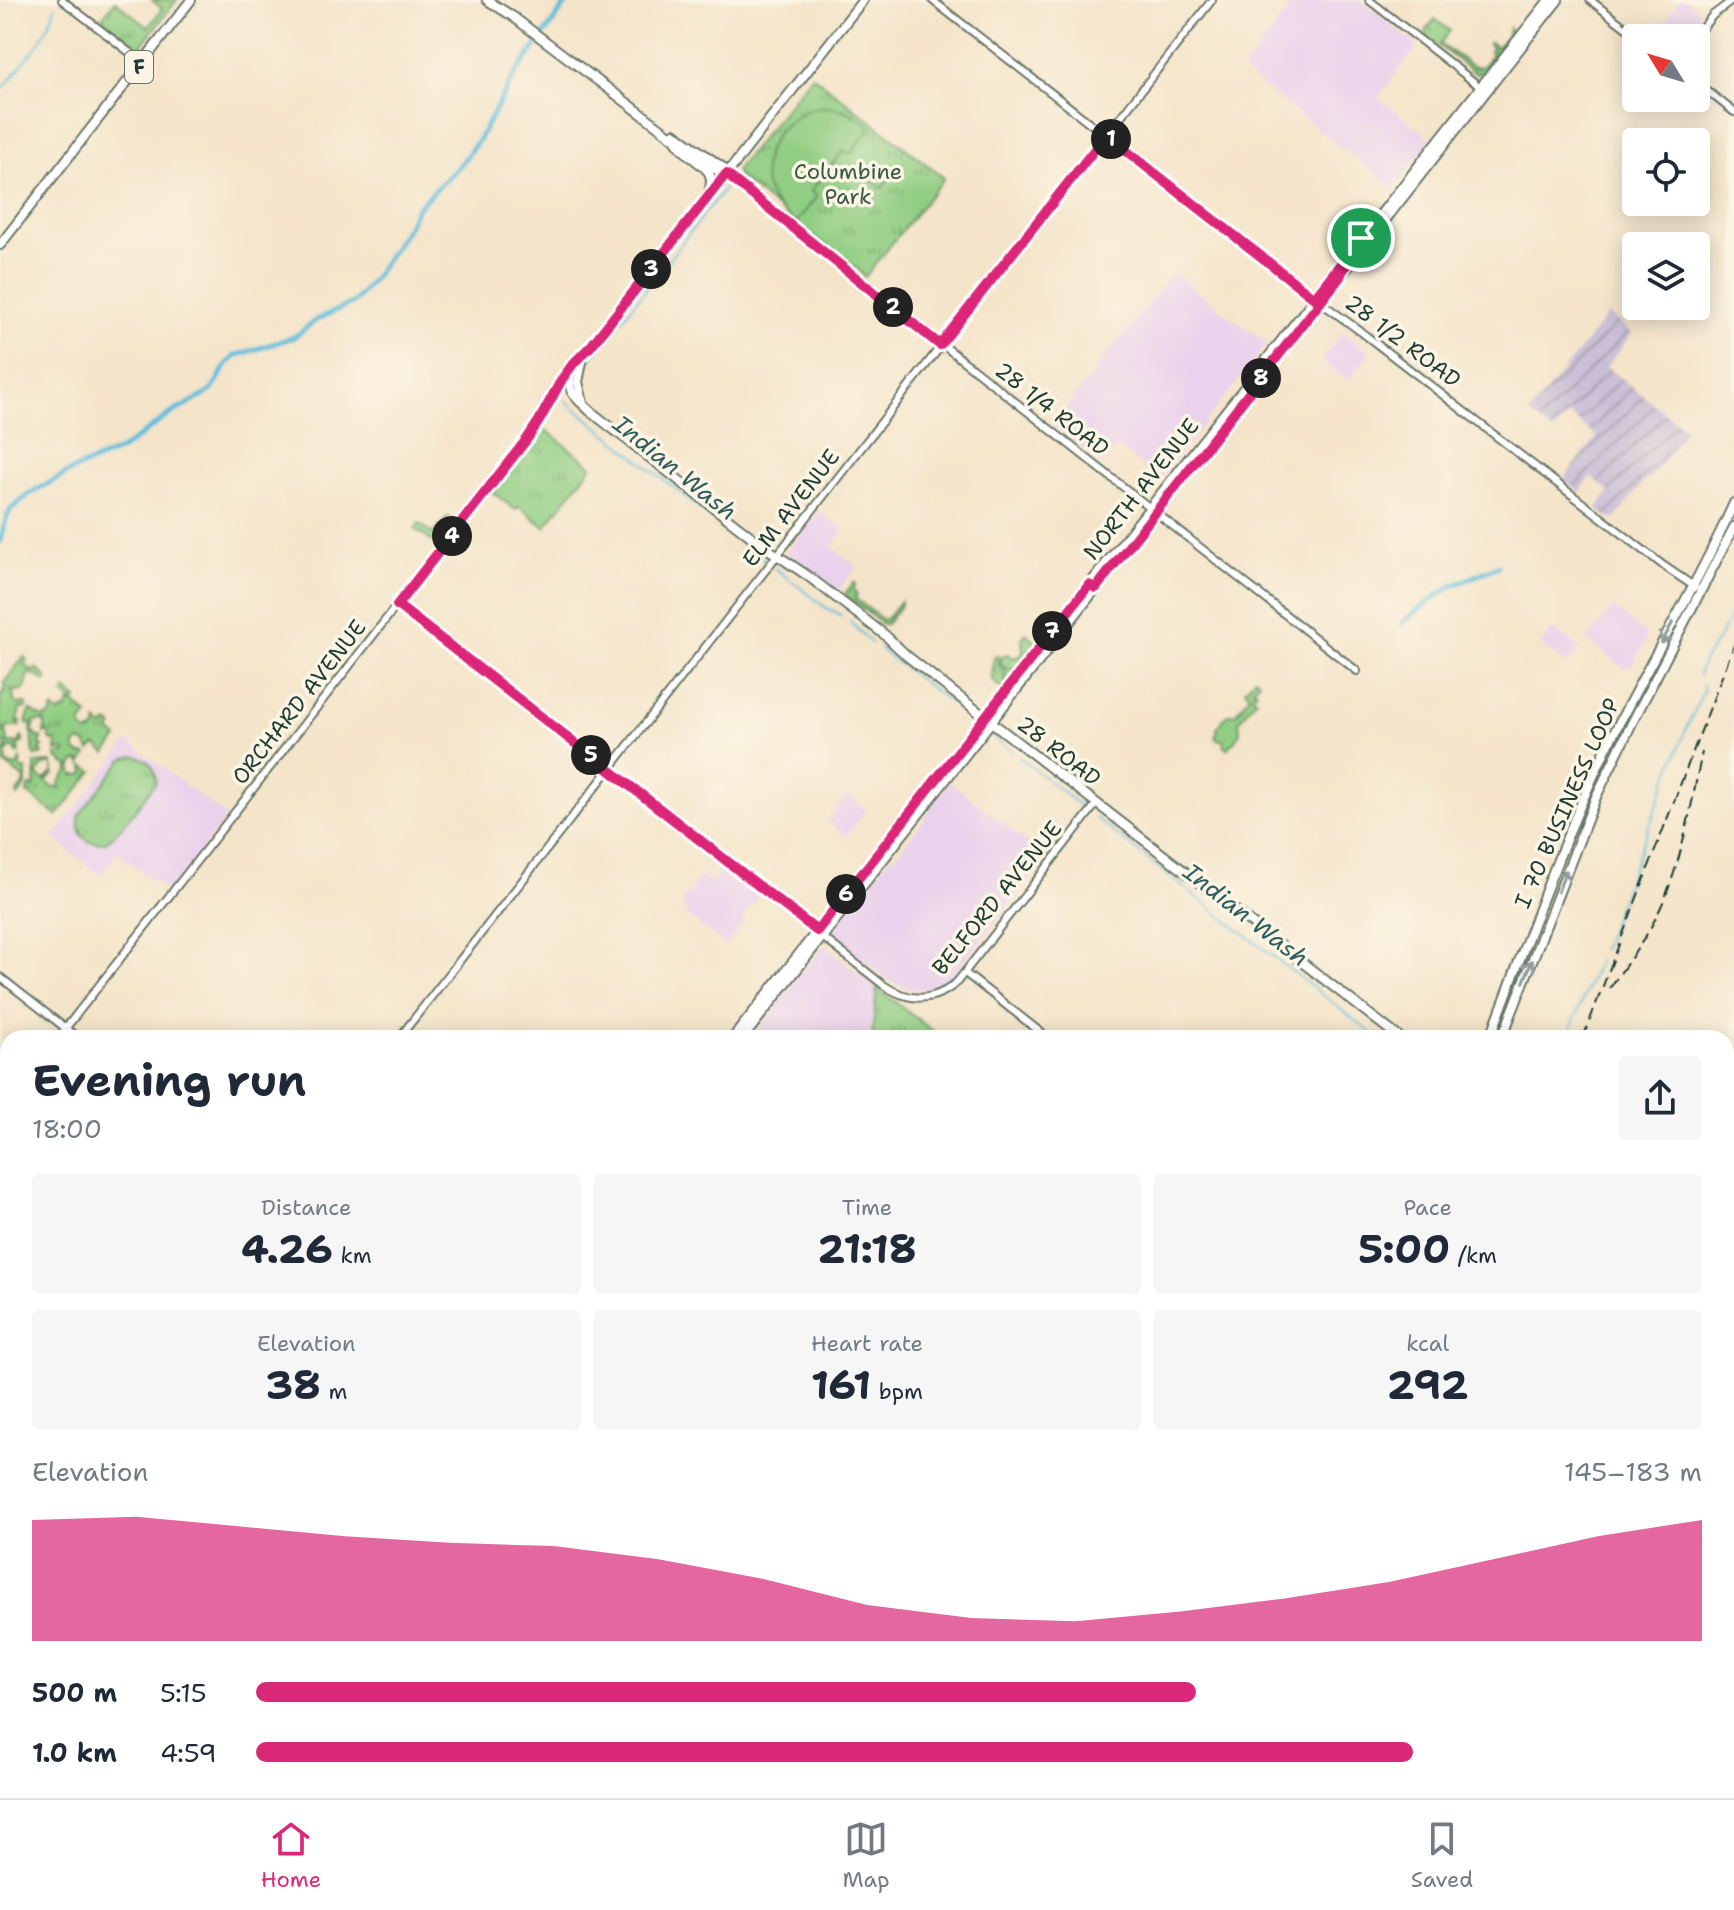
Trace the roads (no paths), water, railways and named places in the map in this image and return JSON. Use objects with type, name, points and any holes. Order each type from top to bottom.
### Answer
[{"type":"main road","name":"F","points":[[0,245],[191,0]]},
{"type":"main road","name":"28 1/4 ROAD","points":[[487,0],[675,139]]},
{"type":"main road","name":"ORCHARD AVENUE","points":[[581,355],[863,0]]},
{"type":"main road","name":"NORTH AVENUE","points":[[748,1030],[1363,242],[1400,202],[1445,145],[1553,0]]},
{"type":"main road","name":"NORTH AVENUE","points":[[1152,510],[1175,488],[1181,473],[1213,426],[1254,388],[1261,372],[1293,325],[1340,277],[1379,215],[1456,117],[1484,89],[1547,14],[1553,0]]},
{"type":"main road","points":[[1445,145],[1445,136],[1456,117]]},
{"type":"main road","name":"28 1/4 ROAD","points":[[662,128],[676,134],[722,167],[726,174]]},
{"type":"main road","points":[[675,139],[710,173],[711,185],[705,202]]},
{"type":"main road","points":[[1398,192],[1400,202]]},
{"type":"main road","name":"ORCHARD AVENUE","points":[[579,373],[591,346]]},
{"type":"main road","points":[[570,384],[581,355]]},
{"type":"main road","points":[[579,373],[584,404]]},
{"type":"main road","name":"28 ROAD","points":[[570,384],[573,394],[584,404],[1390,1030]]},
{"type":"main road","name":"I 70 BUSINESS LOOP","points":[[1493,1030],[1590,785],[1734,503]]},
{"type":"main road","name":"I 70 BUSINESS LOOP","points":[[1505,1030],[1599,790],[1734,527]]},
{"type":"main road","name":"NORTH AVENUE","points":[[739,1030],[924,808],[928,795],[961,752],[964,743],[1026,678],[1070,609],[1092,587]]},
{"type":"main road","points":[[1590,785],[1599,790]]},
{"type":"main road","points":[[1527,941],[1539,943]]},
{"type":"main road","points":[[743,1030],[755,1010]]},
{"type":"street","points":[[62,0],[142,62]]},
{"type":"street","name":"28 1/2 ROAD","points":[[932,0],[1664,566],[1702,590]]},
{"type":"street","name":"ELM AVENUE","points":[[405,1030],[1212,0]]},
{"type":"street","points":[[1369,0],[1484,89]]},
{"type":"street","points":[[1590,0],[1622,25]]},
{"type":"street","points":[[1706,24],[1733,0]]},
{"type":"street","points":[[1710,93],[1734,112]]},
{"type":"street","name":"28 1/4 ROAD","points":[[675,139],[718,172],[726,174],[1357,671]]},
{"type":"street","name":"ORCHARD AVENUE","points":[[65,1028],[531,433],[558,386],[581,355]]},
{"type":"street","name":"ORCHARD AVENUE","points":[[570,384],[579,373]]},
{"type":"street","points":[[558,386],[570,384]]},
{"type":"street","points":[[397,605],[820,934]]},
{"type":"street","name":"BELFORD AVENUE","points":[[820,934],[901,995],[927,998],[940,993],[953,986],[965,973],[1097,803]]},
{"type":"street","points":[[965,973],[1038,1030]]},
{"type":"street","points":[[0,977],[68,1030]]},
{"type":"waterway","points":[[0,542],[11,509],[29,494],[73,470],[122,449],[170,414],[205,395],[212,390],[235,356],[294,337],[316,320],[354,302],[374,278],[417,208],[461,164],[479,139],[514,76],[569,0]]},
{"type":"waterway","points":[[0,92],[40,41],[55,7]]},
{"type":"waterway","name":"Indian Wash","points":[[587,364],[727,185]]},
{"type":"waterway","name":"Indian Wash","points":[[566,401],[765,561]]},
{"type":"waterway","points":[[1402,623],[1452,586],[1498,566]]},
{"type":"waterway","name":"Indian Wash","points":[[775,568],[825,607],[841,615]]},
{"type":"waterway","points":[[1699,676],[1703,662],[1722,632],[1734,604]]},
{"type":"waterway","name":"Indian Wash","points":[[850,622],[871,643]]},
{"type":"waterway","name":"Indian Wash","points":[[880,649],[973,720]]},
{"type":"waterway","points":[[1602,950],[1686,729],[1704,690],[1703,685]]},
{"type":"waterway","name":"Indian Wash","points":[[992,734],[1012,751]]},
{"type":"waterway","name":"Indian Wash","points":[[1019,757],[1084,809]]},
{"type":"waterway","name":"Indian Wash","points":[[1095,818],[1368,1030]]},
{"type":"waterway","points":[[1570,1030],[1598,961]]},
{"type":"railway","points":[[1586,1030],[1734,645]]},
{"type":"railway","points":[[1610,988],[1647,933],[1662,904],[1683,840],[1702,752]]},
{"type":"park label","name":"Columbine Park","points":[[848,184]]}]
